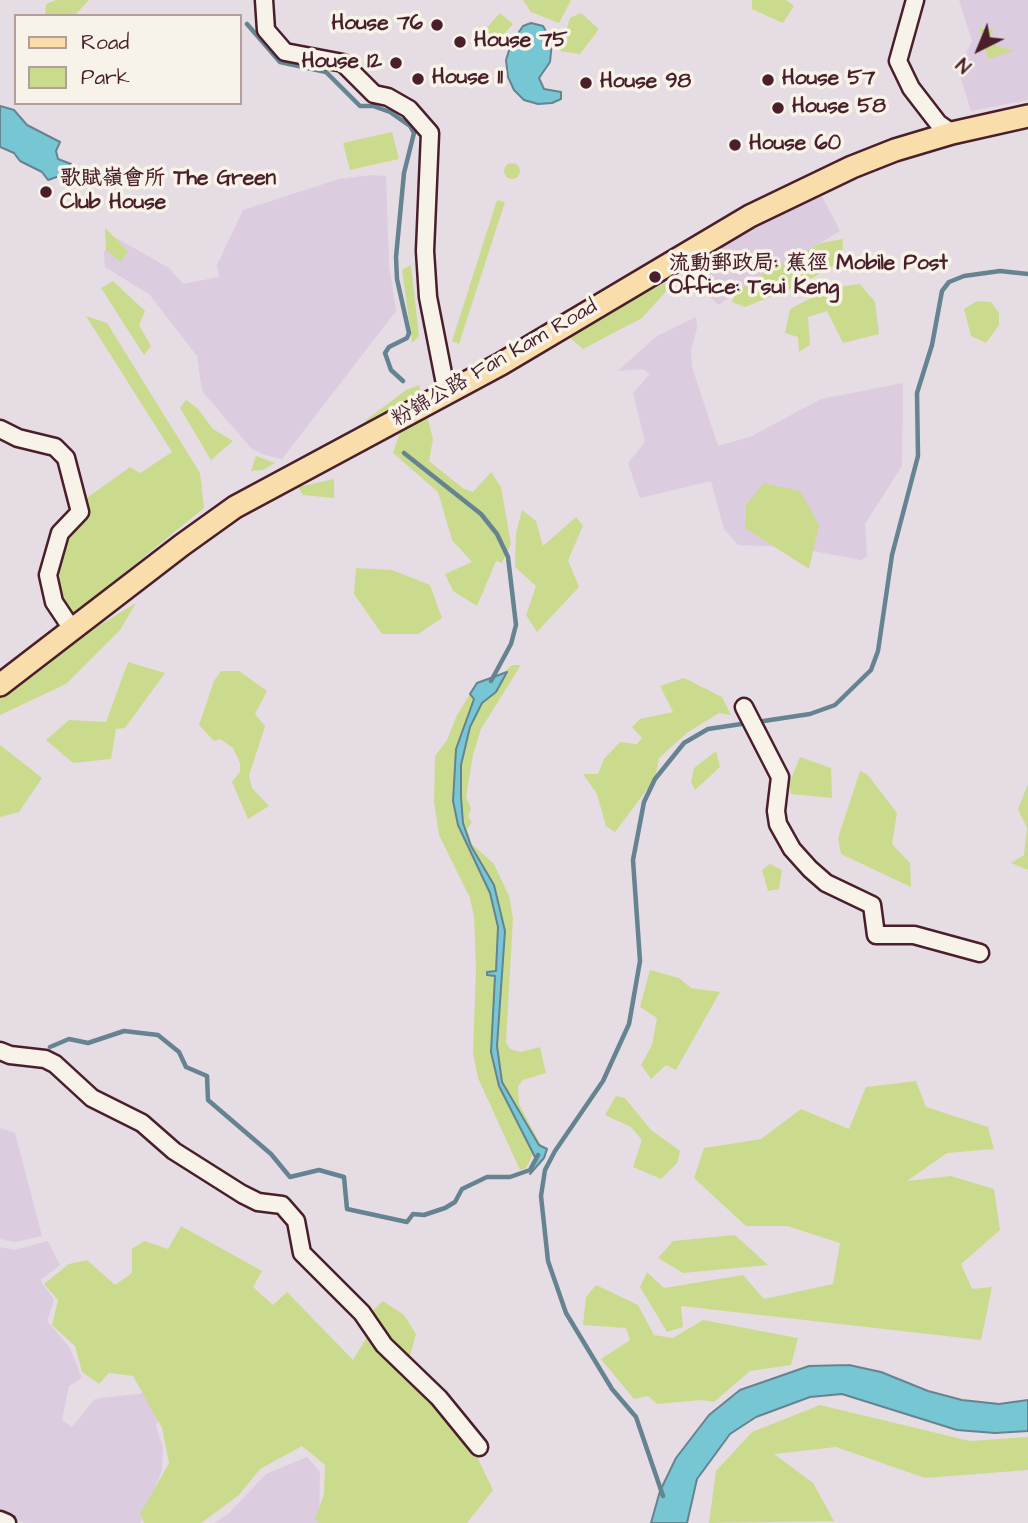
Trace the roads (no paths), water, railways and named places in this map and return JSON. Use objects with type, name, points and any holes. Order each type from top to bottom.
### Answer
[{"type":"main road","name":"粉錦公路 Fan Kam Road","points":[[0,685],[235,507],[447,394],[781,200],[863,163],[952,133],[1028,116]]},
{"type":"street","points":[[264,0],[266,30],[285,52],[343,62],[374,94],[388,97],[409,109],[430,133],[425,251],[428,297],[447,394]]},
{"type":"street","points":[[915,0],[898,61],[911,88],[938,123],[952,133]]},
{"type":"street","points":[[0,429],[18,438],[55,447],[66,458],[80,512],[60,533],[48,575],[54,601],[72,629]]},
{"type":"street","points":[[746,709],[780,777],[776,811],[778,824],[792,849],[826,883],[872,905],[876,934],[914,935],[980,953]]},
{"type":"street","points":[[0,1051],[10,1055],[45,1059],[55,1064],[92,1098],[142,1123],[174,1151],[242,1194],[258,1202],[282,1205],[296,1221],[302,1253],[362,1313],[384,1345],[439,1398],[479,1447]]},
{"type":"street","points":[[0,1520],[7,1523]]},
{"type":"water","points":[[531,23],[543,26],[552,42],[550,62],[539,78],[544,89],[561,92],[561,99],[552,103],[538,104],[524,100],[514,90],[508,77],[506,60],[511,44],[523,26]]},
{"type":"water","points":[[0,106],[14,110],[27,125],[60,142],[56,151],[58,159],[71,164],[65,174],[48,180],[42,172],[0,147]]},
{"type":"water","points":[[507,672],[496,692],[482,703],[470,727],[461,765],[461,797],[463,823],[471,846],[494,885],[505,931],[497,1046],[502,1082],[539,1145],[547,1149],[544,1158],[530,1174],[536,1159],[499,1086],[491,1052],[495,976],[487,975],[487,972],[496,971],[498,927],[490,893],[458,825],[453,801],[456,749],[474,699],[470,694],[477,683]]},
{"type":"water","points":[[849,1365],[881,1372],[928,1391],[962,1400],[999,1404],[1028,1400],[1028,1431],[995,1433],[957,1430],[842,1394],[810,1397],[756,1417],[730,1434],[697,1479],[687,1523],[651,1523],[660,1491],[676,1458],[709,1415],[740,1390],[809,1366]]},
{"type":"waterway","points":[[247,24],[280,62],[326,72],[360,106],[373,106],[390,112],[410,126],[414,133],[404,173],[396,257],[397,279],[409,333],[407,338],[389,347],[385,353],[391,370],[403,381]]},
{"type":"waterway","points":[[757,722],[810,714],[835,705],[871,670],[878,651],[892,555],[918,456],[917,393],[932,345],[942,291],[949,282],[964,276],[1000,271],[1028,274]]},
{"type":"waterway","points":[[404,453],[481,514],[497,534],[508,557],[516,625],[511,644],[491,681]]},
{"type":"waterway","points":[[663,1496],[636,1417],[612,1389],[566,1313],[548,1261],[541,1196],[545,1170],[603,1081],[629,1024],[640,961],[633,860],[644,802],[655,779],[684,743],[708,729],[748,723]]},
{"type":"waterway","points":[[50,1047],[69,1039],[88,1043],[124,1031],[158,1035],[179,1052],[186,1067],[207,1076],[208,1100],[271,1154],[290,1177],[319,1170],[344,1177],[347,1209],[407,1222],[413,1214],[424,1215],[445,1208],[455,1202],[462,1189],[487,1177],[510,1177],[530,1170],[538,1155]]},
{"type":"place","name":"House 76","points":[[437,25]]},
{"type":"place","name":"House 75","points":[[460,42]]},
{"type":"place","name":"House 12","points":[[396,63]]},
{"type":"place","name":"House 11","points":[[418,79]]},
{"type":"place","name":"House 57","points":[[768,80]]},
{"type":"place","name":"House 98","points":[[586,83]]},
{"type":"place","name":"House 58","points":[[778,108]]},
{"type":"place","name":"House 60","points":[[735,145]]},
{"type":"place","name":"歌賦嶺會所 The Green Club House","points":[[46,192]]},
{"type":"place","name":"流動郵政局: 蕉徑 Mobile Post Office: Tsui Keng","points":[[655,277]]}]
